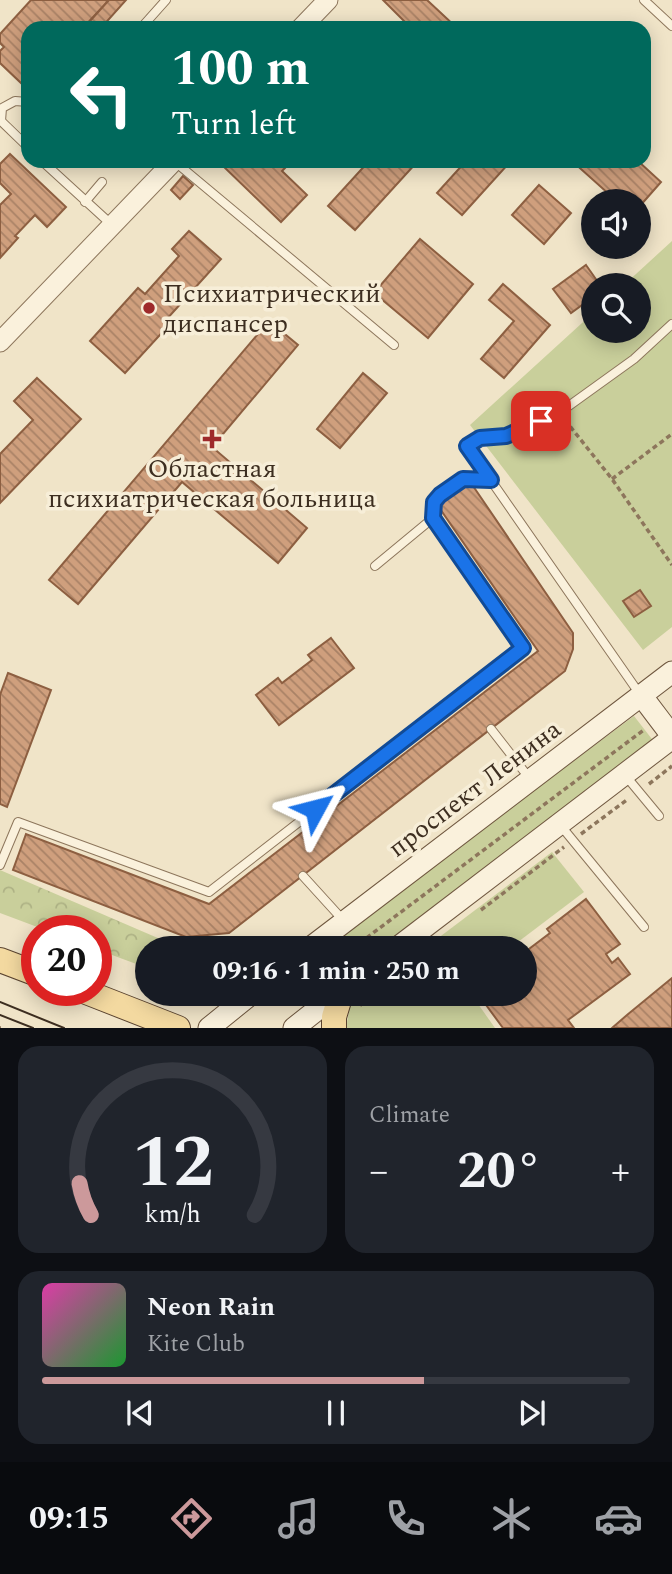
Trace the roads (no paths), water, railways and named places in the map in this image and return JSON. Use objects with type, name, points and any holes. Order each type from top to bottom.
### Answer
[{"type":"main road","name":"проспект Ленина","points":[[326,936],[672,672]]},
{"type":"main road","points":[[413,936],[672,737],[641,695]]},
{"type":"main road","points":[[0,960],[21,968]]},
{"type":"main road","points":[[112,1002],[178,1028]]},
{"type":"main road","points":[[209,1028],[236,1006]]},
{"type":"main road","points":[[294,1028],[323,1006]]},
{"type":"main road","points":[[334,1028],[336,1006]]},
{"type":"street","points":[[308,21],[328,0]]},
{"type":"street","points":[[0,342],[167,168]]},
{"type":"lane","points":[[147,21],[166,0]]},
{"type":"lane","points":[[643,0],[672,26]]},
{"type":"lane","points":[[21,101],[15,101],[2,108],[0,121],[21,140]]},
{"type":"lane","points":[[49,168],[112,225]]},
{"type":"lane","points":[[182,168],[394,345]]},
{"type":"lane","points":[[85,202],[102,182]]},
{"type":"lane","points":[[641,695],[467,446],[480,438],[506,436],[559,413],[634,359],[672,324]]},
{"type":"lane","points":[[0,865],[18,822],[209,892],[523,648],[433,518],[434,502],[463,479],[491,480]]},
{"type":"lane","points":[[375,566],[433,518]]},
{"type":"lane","points":[[463,695],[470,703]]},
{"type":"lane","points":[[491,729],[531,779]]},
{"type":"lane","points":[[625,774],[659,816]]},
{"type":"lane","points":[[559,824],[644,927]]},
{"type":"lane","points":[[273,842],[279,849]]},
{"type":"lane","points":[[303,876],[345,922]]},
{"type":"tram line","points":[[0,1002],[64,1028]]},
{"type":"tram line","points":[[0,1015],[33,1028]]},
{"type":"place","name":"Психиатрический диспансер","points":[[149,308]]},
{"type":"place","name":"Областная психиатрическая больница","points":[[212,439]]}]
